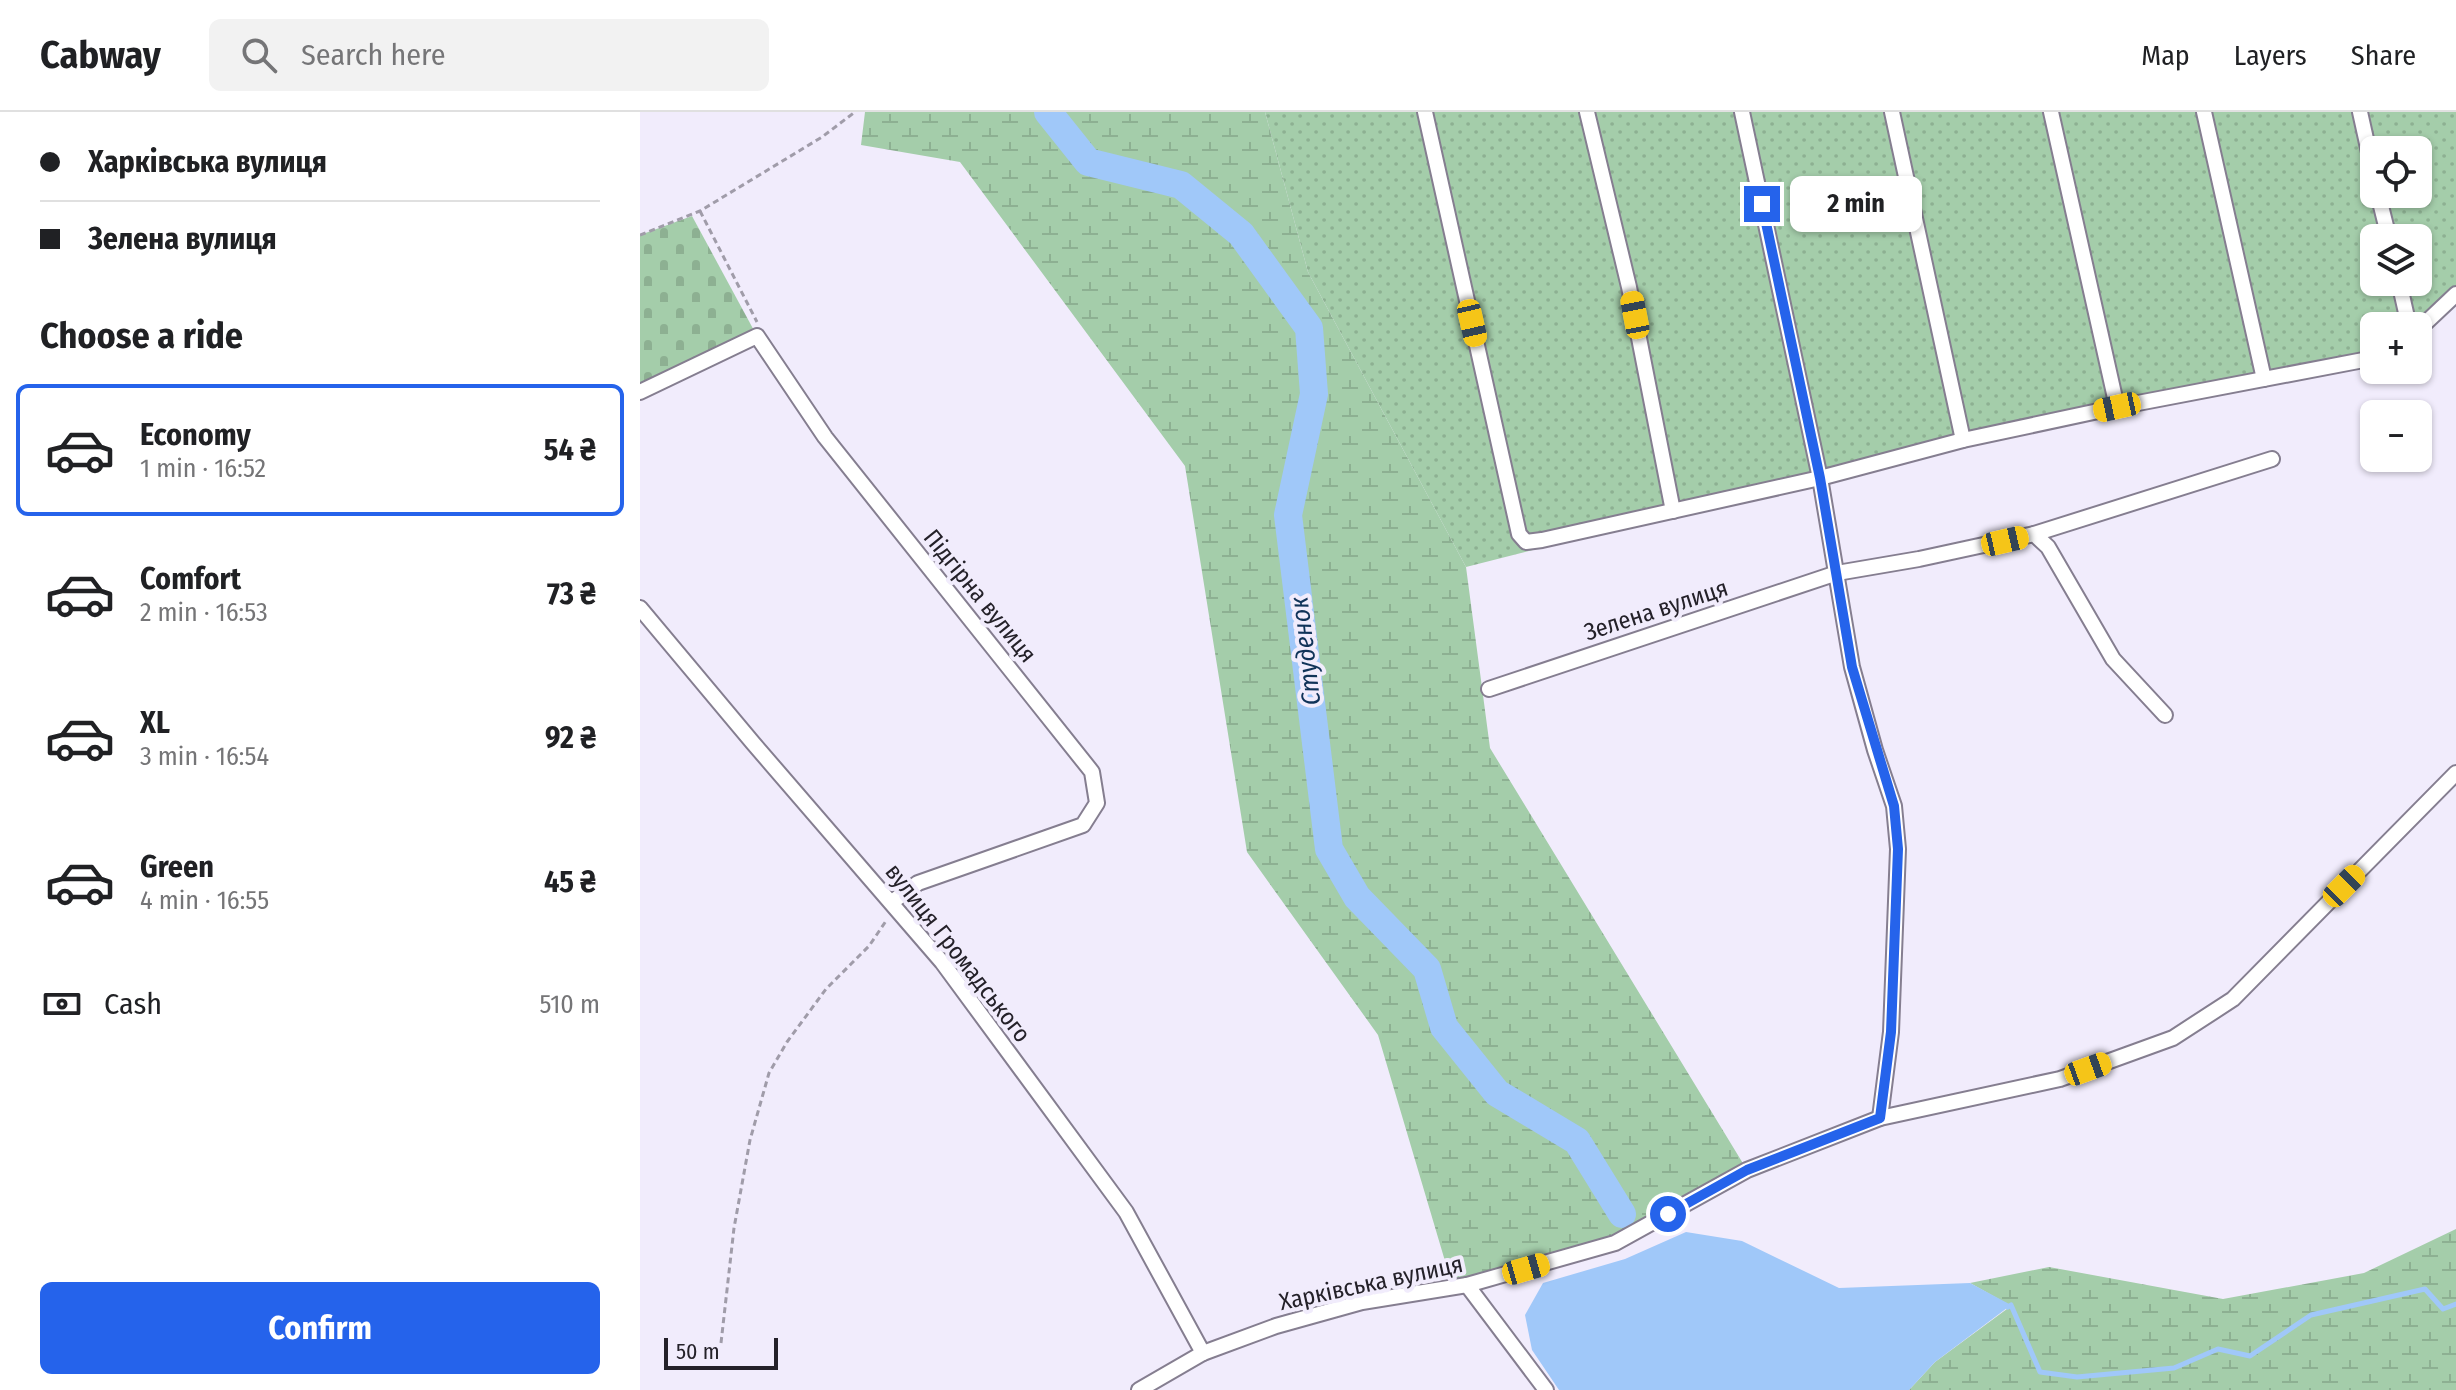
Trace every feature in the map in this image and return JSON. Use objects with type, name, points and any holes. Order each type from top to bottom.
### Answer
[{"type":"street","points":[[1425,112],[1519,534],[1526,542],[1820,478],[1963,440],[2360,361]]},
{"type":"street","points":[[1587,112],[1629,287],[1673,511]]},
{"type":"street","points":[[1742,112],[1820,478],[1852,667],[1894,806],[1898,849],[1891,1032],[1880,1118]]},
{"type":"street","points":[[1892,112],[1963,440]]},
{"type":"street","points":[[2051,112],[2117,407]]},
{"type":"street","points":[[2204,112],[2264,379]]},
{"type":"street","points":[[2360,112],[2365,136]]},
{"type":"street","points":[[2432,317],[2456,294]]},
{"type":"street","points":[[640,392],[757,336]]},
{"type":"street","name":"Підгірна вулиця","points":[[757,336],[825,437],[1092,772],[1097,803],[1083,825],[918,883],[892,902]]},
{"type":"street","name":"Зелена вулиця","points":[[1489,689],[1837,573],[2034,534],[2272,459]]},
{"type":"street","points":[[2034,534],[2048,547],[2113,659],[2165,715]]},
{"type":"street","name":"вулиця Громадського","points":[[640,608],[942,962],[1126,1212],[1203,1353]]},
{"type":"street","name":"Харківська вулиця","points":[[1139,1390],[1203,1353],[1276,1326],[1362,1302],[1467,1285],[1615,1243],[1747,1170],[1880,1118],[2060,1079],[2173,1038],[2233,999],[2456,773]]},
{"type":"street","points":[[1467,1285],[1546,1390]]},
{"type":"path","points":[[640,235],[700,211],[822,137],[855,112]]},
{"type":"path","points":[[700,211],[759,326],[757,336]]},
{"type":"path","points":[[721,1343],[739,1199],[750,1140],[769,1073],[787,1042],[826,989],[869,946],[885,923],[892,902]]},
{"type":"green space","points":[[865,112],[1265,112],[1308,272],[1466,567],[1490,748],[1747,1170],[1615,1243],[1453,1288],[1378,1035],[1247,852],[1185,466],[960,162],[861,145]]},
{"type":"green space","points":[[1265,112],[2362,112],[2367,136],[2360,136],[2360,208],[2379,208],[2385,224],[2360,224],[2360,296],[2402,296],[2406,312],[2360,312],[2360,361],[1945,445],[1466,567],[1308,272]]},
{"type":"green space","points":[[2365,112],[2456,112],[2456,289],[2432,312],[2414,312],[2410,296],[2432,296],[2432,224],[2392,224],[2388,208],[2432,208],[2432,136],[2371,136]]},
{"type":"green space","points":[[692,216],[757,336],[640,392],[640,235]]},
{"type":"green space","points":[[2456,1229],[2456,1390],[1909,1390],[1935,1362],[2011,1306],[1970,1283],[2049,1267],[2223,1299],[2364,1273]]},
{"type":"water","points":[[1686,1232],[1742,1241],[1839,1288],[1970,1283],[2011,1305],[1935,1362],[1909,1390],[1559,1390],[1532,1350],[1525,1315],[1543,1283],[1625,1259]]},
{"type":"waterway","name":"Студенок","points":[[1048,112],[1088,162],[1181,185],[1241,234],[1309,328],[1314,394],[1288,515],[1329,849],[1357,897],[1427,969],[1444,1027],[1497,1093],[1577,1141],[1622,1214]]},
{"type":"waterway","points":[[2008,1307],[2011,1305],[2040,1372],[2077,1377],[2174,1368],[2218,1349],[2250,1356],[2311,1315],[2425,1289],[2443,1309],[2456,1304]]},
{"type":"route","points":[[1668,1214],[1747,1170],[1880,1118],[1891,1032],[1898,849],[1894,806],[1852,667],[1820,478],[1762,204]]}]
